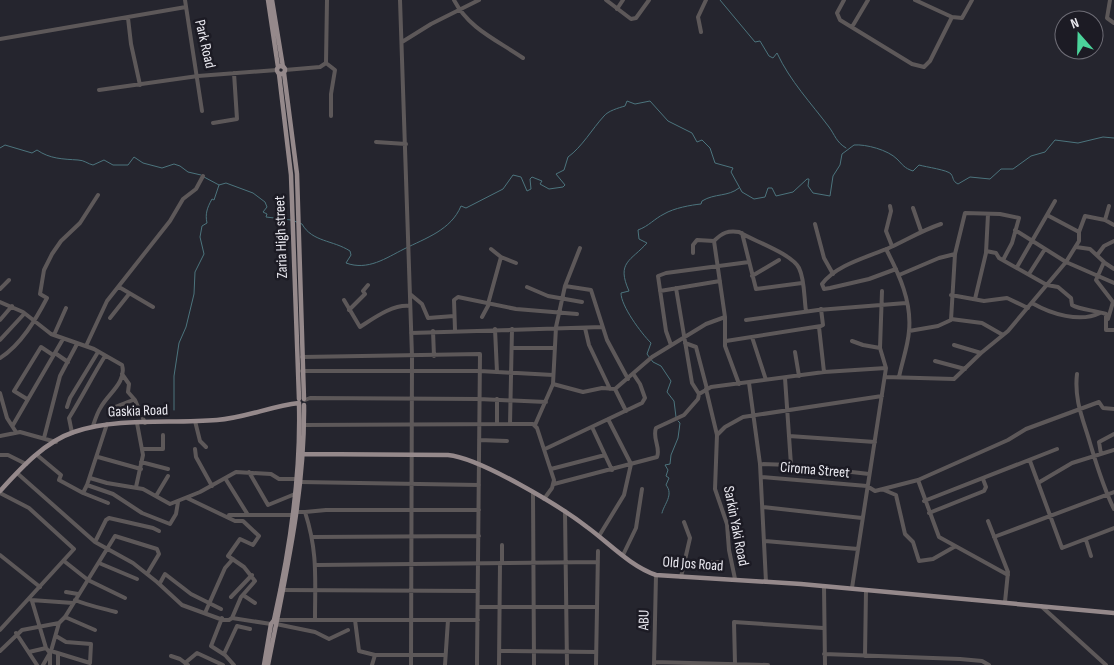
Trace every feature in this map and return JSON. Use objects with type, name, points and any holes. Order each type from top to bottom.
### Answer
[{"type":"main road","points":[[268,0],[281,70]]},
{"type":"main road","points":[[272,0],[281,70]]},
{"type":"main road","name":"Zaria High street","points":[[281,70],[294,144],[300,233],[302,402],[299,481],[295,494],[296,513]]},
{"type":"main road","name":"Zaria High street","points":[[268,665],[296,513],[303,454],[304,425],[289,144],[281,70]]},
{"type":"main road","name":"Gaskia Road","points":[[0,492],[37,455],[72,433],[92,426],[195,422],[229,418],[302,402]]},
{"type":"main road","name":"Old Jos Road","points":[[303,454],[453,456],[479,464],[565,511],[623,555],[646,571],[656,575],[852,588],[1114,613]]},
{"type":"main road","name":"Zaria High street","points":[[264,665],[275,623]]},
{"type":"street","name":"Park Road","points":[[185,0],[198,76],[320,67],[326,63]]},
{"type":"street","points":[[327,0],[326,63],[335,70],[331,94],[331,116]]},
{"type":"street","points":[[400,0],[410,252],[412,356],[412,665]]},
{"type":"street","points":[[454,0],[459,10],[481,33],[523,58]]},
{"type":"street","points":[[402,42],[479,0]]},
{"type":"street","points":[[606,0],[627,17],[636,18],[649,0]]},
{"type":"street","points":[[617,9],[623,0]]},
{"type":"street","points":[[701,32],[698,17],[706,0]]},
{"type":"street","points":[[844,0],[837,16],[912,64],[924,67],[930,61],[952,17]]},
{"type":"street","points":[[852,27],[868,0]]},
{"type":"street","points":[[915,0],[952,17],[962,18],[972,0]]},
{"type":"street","points":[[1110,0],[1107,18],[1114,24]]},
{"type":"street","points":[[0,39],[55,28],[128,18],[186,7]]},
{"type":"street","points":[[128,18],[131,44],[140,85]]},
{"type":"street","points":[[213,123],[237,118],[234,73]]},
{"type":"street","points":[[99,90],[198,76],[202,111]]},
{"type":"street","points":[[376,142],[406,144]]},
{"type":"street","points":[[86,346],[102,309],[139,257],[170,221],[183,199],[196,190],[203,176]]},
{"type":"street","points":[[0,358],[14,347],[34,322],[48,298],[40,294],[46,265],[57,246],[80,223],[98,195]]},
{"type":"street","points":[[1017,267],[1055,200]]},
{"type":"street","points":[[890,206],[891,211],[886,232],[892,246]]},
{"type":"street","points":[[1105,220],[1109,206]]},
{"type":"street","points":[[913,208],[921,231]]},
{"type":"street","points":[[951,319],[955,254],[965,213],[1019,218],[1012,243],[1003,260]]},
{"type":"street","points":[[975,299],[986,251],[988,214]]},
{"type":"street","points":[[1047,215],[1079,232]]},
{"type":"street","points":[[884,377],[951,379],[965,370],[981,353],[1003,335],[1066,262],[1080,240],[1079,232],[1085,215],[1105,220],[1114,225]]},
{"type":"street","points":[[815,224],[824,258],[833,274]]},
{"type":"street","points":[[896,269],[869,279],[824,289],[822,282],[856,261],[886,249],[921,231],[941,224]]},
{"type":"street","points":[[1015,230],[1066,262],[1114,283]]},
{"type":"street","points":[[693,253],[693,245],[697,240],[714,241],[729,231],[742,233],[795,263],[801,271],[806,311]]},
{"type":"street","points":[[742,233],[757,290],[802,283]]},
{"type":"street","points":[[1098,254],[1112,242],[1114,235]]},
{"type":"street","points":[[714,241],[726,317],[726,349],[739,384]]},
{"type":"street","points":[[1112,242],[1114,248]]},
{"type":"street","points":[[1076,247],[1090,249],[1114,269]]},
{"type":"street","points":[[554,484],[545,449],[536,425],[553,384],[556,327],[565,286],[580,248]]},
{"type":"street","points":[[491,249],[501,257],[516,263]]},
{"type":"street","points":[[886,249],[900,275],[909,331],[899,377]]},
{"type":"street","points":[[1028,274],[1045,249]]},
{"type":"street","points":[[986,251],[996,253],[1003,260],[1047,286],[1058,287],[1071,298],[1072,305],[1077,309],[1088,308],[1102,312],[1106,314],[1108,319]]},
{"type":"street","points":[[900,275],[938,258],[955,254]]},
{"type":"street","points":[[482,317],[489,304],[501,257]]},
{"type":"street","points":[[752,276],[779,260]]},
{"type":"street","points":[[671,345],[666,331],[657,278],[661,274],[749,262]]},
{"type":"street","points":[[1105,263],[1096,276],[1098,284],[1113,302],[1106,330],[1114,330]]},
{"type":"street","points":[[0,289],[8,280]]},
{"type":"street","points":[[660,291],[720,281]]},
{"type":"street","points":[[349,310],[365,294],[363,291],[368,285]]},
{"type":"street","points":[[565,286],[591,290],[611,350],[628,380]]},
{"type":"street","points":[[119,287],[153,307]]},
{"type":"street","points":[[527,287],[540,293],[582,302]]},
{"type":"street","points":[[676,288],[692,383],[699,394]]},
{"type":"street","points":[[852,588],[866,486],[875,442],[886,368],[880,348],[882,292]]},
{"type":"street","points":[[110,318],[129,294]]},
{"type":"street","points":[[410,294],[422,304],[428,318],[454,316]]},
{"type":"street","points":[[951,295],[984,301],[1007,298],[1028,308]]},
{"type":"street","points":[[455,330],[456,298],[525,310],[577,314]]},
{"type":"street","points":[[344,300],[360,327],[400,306],[410,306]]},
{"type":"street","points":[[0,302],[12,306],[54,335],[86,346],[122,365],[122,374],[115,390],[101,407],[92,426]]},
{"type":"street","points":[[746,320],[821,309],[906,303]]},
{"type":"street","points":[[1032,303],[1044,310],[1072,318],[1094,316],[1102,312]]},
{"type":"street","points":[[0,320],[12,306]]},
{"type":"street","points":[[54,335],[66,308]]},
{"type":"street","points":[[726,341],[819,327],[823,325],[821,309]]},
{"type":"street","points":[[0,340],[24,314]]},
{"type":"street","points":[[553,384],[583,392],[613,389],[628,380],[652,357],[706,324],[726,317]]},
{"type":"street","points":[[909,331],[944,325],[951,319],[982,323],[1003,335]]},
{"type":"street","points":[[411,333],[512,328],[602,327]]},
{"type":"street","points":[[819,327],[824,372]]},
{"type":"street","points":[[510,424],[512,328]]},
{"type":"street","points":[[585,328],[590,345],[626,411]]},
{"type":"street","points":[[495,329],[497,372]]},
{"type":"street","points":[[434,331],[434,356]]},
{"type":"street","points":[[752,337],[766,380]]},
{"type":"street","points":[[12,425],[63,339]]},
{"type":"street","points":[[852,341],[880,348]]},
{"type":"street","name":"Sarkin Yaki Road","points":[[685,343],[696,347],[717,435],[715,490],[727,524],[729,550],[735,579]]},
{"type":"street","points":[[44,438],[60,376],[77,344]]},
{"type":"street","points":[[954,345],[981,353]]},
{"type":"street","points":[[27,399],[14,391],[40,347],[68,362]]},
{"type":"street","points":[[512,348],[555,348]]},
{"type":"street","points":[[67,407],[70,398],[98,352]]},
{"type":"street","points":[[795,352],[799,376]]},
{"type":"street","points":[[302,357],[434,356],[480,353],[477,665]]},
{"type":"street","points":[[72,433],[69,418],[105,356]]},
{"type":"street","points":[[935,361],[965,370]]},
{"type":"street","points":[[544,499],[554,484],[612,470],[658,456],[654,435],[655,430],[677,418],[698,399],[699,394],[707,389],[824,372],[886,368]]},
{"type":"street","points":[[302,371],[480,371],[553,375]]},
{"type":"street","points":[[122,374],[129,384],[128,392],[133,400],[135,400],[144,423]]},
{"type":"street","points":[[1077,374],[1076,396],[1078,408],[1106,495],[1114,509]]},
{"type":"street","points":[[545,449],[626,411],[644,400],[640,384],[634,375]]},
{"type":"street","points":[[785,378],[791,465]]},
{"type":"street","points":[[750,383],[760,464],[766,582]]},
{"type":"street","points":[[0,393],[8,418],[16,432]]},
{"type":"street","points":[[717,435],[738,419],[754,414],[882,396]]},
{"type":"street","points":[[302,402],[310,398],[480,398],[546,402]]},
{"type":"street","points":[[497,399],[497,424]]},
{"type":"street","points":[[115,407],[133,400]]},
{"type":"street","points":[[882,490],[918,480],[1078,408],[1099,402],[1103,408],[1114,409]]},
{"type":"street","points":[[599,536],[624,496],[631,464],[608,419]]},
{"type":"street","points":[[195,422],[200,441],[206,447]]},
{"type":"street","points":[[136,488],[142,462],[142,450],[137,423]]},
{"type":"street","points":[[83,493],[98,457],[107,424]]},
{"type":"street","points":[[304,425],[536,425]]},
{"type":"street","points":[[592,427],[612,470]]},
{"type":"street","points":[[0,436],[16,432],[56,442]]},
{"type":"street","points":[[1101,454],[1099,442],[1114,434]]},
{"type":"street","points":[[142,450],[163,449],[163,435]]},
{"type":"street","points":[[789,436],[875,442]]},
{"type":"street","points":[[479,440],[507,441]]},
{"type":"street","points":[[195,449],[196,457],[212,486]]},
{"type":"street","points":[[924,502],[1057,449]]},
{"type":"street","points":[[1038,483],[1072,463],[1114,450]]},
{"type":"street","points":[[0,454],[8,455],[26,464]]},
{"type":"street","points":[[37,455],[61,475],[60,480],[83,493],[108,503]]},
{"type":"street","points":[[551,469],[605,456]]},
{"type":"street","points":[[98,457],[141,469]]},
{"type":"street","points":[[1030,461],[1062,548],[1114,528]]},
{"type":"street","points":[[142,462],[168,469]]},
{"type":"street","points":[[760,464],[791,465],[869,474]]},
{"type":"street","points":[[90,478],[136,488],[170,504],[212,486],[236,472],[273,474],[279,479],[299,481],[479,485]]},
{"type":"street","points":[[249,472],[268,505],[295,494]]},
{"type":"street","points":[[17,473],[95,542],[160,583],[182,605],[229,620],[232,618],[275,623],[317,633],[328,639],[348,630]]},
{"type":"street","points":[[156,496],[168,476]]},
{"type":"street","name":"Ciroma Street","points":[[761,477],[866,486],[875,490],[882,490]]},
{"type":"street","points":[[225,478],[248,515]]},
{"type":"street","points":[[918,480],[924,502],[939,537],[954,547],[1008,575]]},
{"type":"street","points":[[929,513],[967,499],[986,489],[983,480]]},
{"type":"street","points":[[87,485],[114,494],[142,513],[170,524],[176,514],[178,502]]},
{"type":"street","points":[[962,488],[967,499]]},
{"type":"street","points":[[623,555],[636,528],[642,489]]},
{"type":"street","points":[[882,490],[896,495],[905,534],[912,542],[918,561],[933,559],[954,547]]},
{"type":"street","points":[[0,492],[29,508],[73,547],[74,551],[40,587],[31,600],[0,630]]},
{"type":"street","points":[[994,537],[1114,492]]},
{"type":"street","points":[[533,493],[534,665]]},
{"type":"street","points":[[187,498],[235,520],[243,521],[259,536],[253,545],[240,539],[228,556],[252,575],[255,582],[242,595],[232,618]]},
{"type":"street","points":[[763,507],[862,518]]},
{"type":"street","points":[[222,513],[233,516],[305,512],[479,510]]},
{"type":"street","points":[[565,511],[567,665]]},
{"type":"street","points":[[305,512],[314,537],[317,565],[315,620]]},
{"type":"street","points":[[95,542],[106,520],[109,518],[159,531]]},
{"type":"street","points":[[988,520],[1008,575],[1005,602]]},
{"type":"street","points":[[681,577],[690,538],[684,522]]},
{"type":"street","points":[[43,665],[56,636],[58,624],[65,617],[114,536],[155,547],[159,554],[147,574]]},
{"type":"street","points":[[314,537],[412,538],[479,536]]},
{"type":"street","points":[[1086,540],[1092,556]]},
{"type":"street","points":[[765,541],[858,549]]},
{"type":"street","points":[[499,665],[502,545]]},
{"type":"street","points":[[596,665],[598,551]]},
{"type":"street","points":[[0,555],[40,587]]},
{"type":"street","points":[[205,613],[225,568],[233,559]]},
{"type":"street","points":[[64,561],[88,580],[125,598]]},
{"type":"street","points":[[317,565],[598,562]]},
{"type":"street","points":[[683,562],[722,562]]},
{"type":"street","points":[[99,563],[137,579]]},
{"type":"street","points":[[160,583],[165,574],[186,591],[221,609]]},
{"type":"street","points":[[231,597],[252,575]]},
{"type":"street","name":"ABU","points":[[654,664],[656,575]]},
{"type":"street","points":[[824,586],[823,628],[825,665]]},
{"type":"street","points":[[282,590],[478,591]]},
{"type":"street","points":[[865,656],[866,590]]},
{"type":"street","points":[[66,592],[78,594]]},
{"type":"street","points":[[242,595],[255,603]]},
{"type":"street","points":[[31,600],[74,601],[116,612]]},
{"type":"street","points":[[31,600],[41,625],[46,648],[50,652],[90,663],[91,644],[66,642],[56,636]]},
{"type":"street","points":[[1039,605],[1106,665]]},
{"type":"street","points":[[478,607],[597,607]]},
{"type":"street","points":[[65,617],[95,630]]},
{"type":"street","points":[[222,618],[210,646],[224,654],[234,665]]},
{"type":"street","points":[[275,623],[315,620],[478,620]]},
{"type":"street","points":[[355,620],[359,651],[375,654],[446,654]]},
{"type":"street","points":[[445,665],[448,620]]},
{"type":"street","points":[[735,664],[734,622],[823,628]]},
{"type":"street","points":[[0,651],[16,633],[26,628],[58,624]]},
{"type":"street","points":[[224,654],[237,626],[250,630]]},
{"type":"street","points":[[16,633],[36,665]]},
{"type":"street","points":[[29,652],[46,648]]},
{"type":"street","points":[[500,651],[596,652]]},
{"type":"street","points":[[50,652],[50,665]]},
{"type":"street","points":[[171,656],[186,664],[197,653],[223,665]]},
{"type":"street","points":[[58,654],[58,665]]},
{"type":"street","points":[[372,665],[375,654]]},
{"type":"street","points":[[824,654],[960,659],[982,661],[989,665]]},
{"type":"street","points":[[892,665],[894,658]]},
{"type":"street","points":[[76,659],[76,665]]},
{"type":"street","points":[[959,665],[960,659]]},
{"type":"street","points":[[654,664],[768,665]]},
{"type":"street","points":[[228,665],[234,665]]},
{"type":"waterway","points":[[720,0],[755,42],[760,41],[769,56],[773,58],[777,53],[794,82],[838,141],[846,148]]},
{"type":"waterway","points":[[294,221],[302,224],[306,230],[317,238],[350,251],[351,255],[346,263],[362,265],[376,262],[437,232],[451,221],[461,206],[466,208],[503,189],[513,175],[521,177],[527,191],[531,189],[530,179],[532,177],[542,181],[540,184],[549,189],[563,187],[565,185],[556,174],[564,170],[568,157],[578,148],[606,114],[625,106],[627,101],[635,104],[650,101],[668,121],[692,133],[697,142],[702,140],[710,148],[715,163],[733,168],[731,172],[742,192],[754,199],[765,197],[768,188],[772,188],[776,196],[793,192],[807,179],[809,179],[808,186],[813,193],[830,196],[833,176],[840,165],[842,154],[854,145],[883,150],[913,171],[919,165],[946,171],[951,174],[954,181],[958,184],[970,177],[990,179],[1001,169],[1013,169],[1031,156],[1045,152],[1055,140],[1078,143],[1103,137],[1114,138]]},
{"type":"waterway","points":[[0,148],[5,145],[32,153],[37,150],[52,157],[80,160],[93,165],[104,160],[113,165],[128,165],[134,157],[143,163],[162,168],[174,164],[188,172],[201,175]]},
{"type":"waterway","points":[[204,177],[219,185],[226,183],[253,193],[265,202],[267,207],[263,212],[267,214],[266,217],[291,220]]},
{"type":"waterway","points":[[174,410],[174,376],[179,343],[186,327],[194,294],[195,272],[204,254],[200,237],[202,226],[207,223],[208,208],[212,199],[214,200],[219,185]]},
{"type":"waterway","points":[[676,417],[674,401],[667,392],[671,381],[661,366],[653,362],[647,354],[651,343],[632,319],[624,305],[621,293],[629,291],[625,281],[625,268],[631,258],[647,243],[639,239],[638,230],[668,212],[682,207],[701,204],[702,201],[730,193],[739,188]]},
{"type":"waterway","points":[[662,513],[669,496],[666,485],[669,478],[666,476],[668,470],[665,465],[670,464],[671,455],[678,438],[680,423],[678,421]]}]
